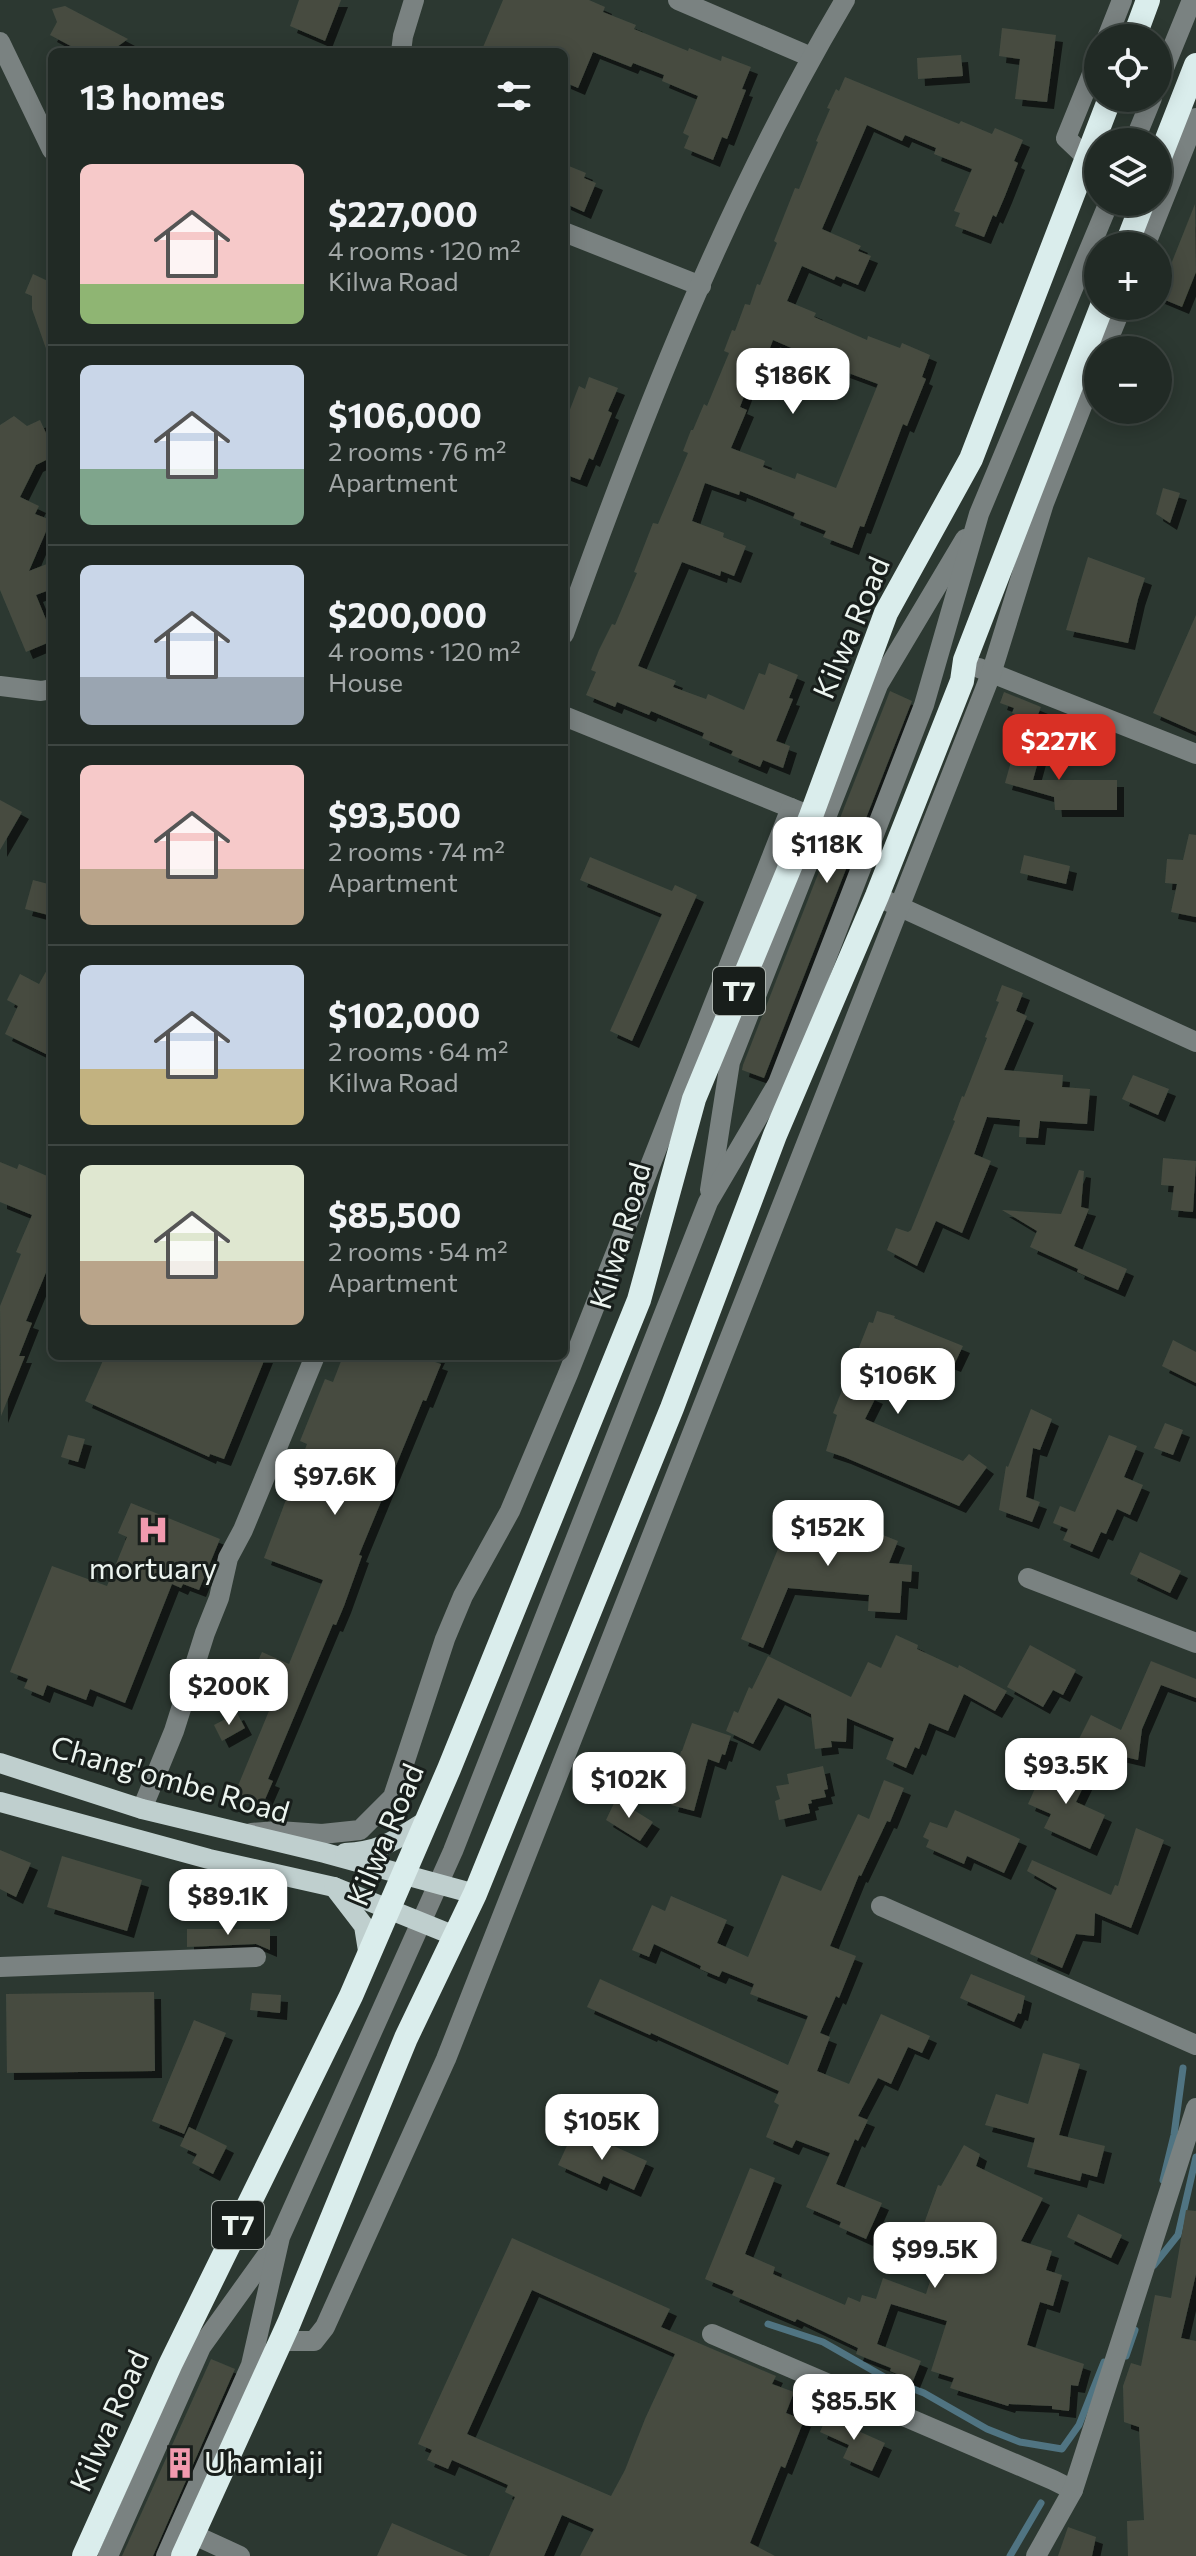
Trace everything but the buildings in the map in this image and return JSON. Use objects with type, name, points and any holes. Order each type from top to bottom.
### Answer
[{"type":"highway","points":[[1139,24],[1148,0]]},
{"type":"highway","points":[[1172,144],[1190,122],[1196,65]]},
{"type":"highway","name":"Kilwa Road","points":[[84,2556],[170,2365],[369,1957],[449,1769],[639,1300],[694,1099],[886,613],[971,459],[1084,166]]},
{"type":"highway","points":[[187,2545],[280,2341],[406,2038],[475,1894],[672,1408],[775,1135],[887,902],[962,681],[965,660],[1097,320]]},
{"type":"main road","name":"Chang'ombe Road","points":[[0,1763],[142,1809],[325,1853],[475,1894]]},
{"type":"main road","name":"Chang'ombe Road","points":[[0,1802],[209,1859],[334,1887],[455,1936]]},
{"type":"main road","name":"Chang'ombe Road","points":[[325,1853],[370,1852],[426,1821]]},
{"type":"main road","points":[[334,1887],[364,1926],[369,1957]]},
{"type":"street","points":[[402,48],[414,0]]},
{"type":"street","points":[[678,0],[811,57]]},
{"type":"street","points":[[568,623],[666,363],[746,182],[811,57],[845,0]]},
{"type":"street","points":[[1113,24],[1122,0]]},
{"type":"street","points":[[1172,49],[1192,0]]},
{"type":"street","points":[[0,42],[48,142]]},
{"type":"street","points":[[1084,94],[1066,138],[1084,155]]},
{"type":"street","points":[[1150,232],[1190,122]]},
{"type":"street","points":[[166,2556],[251,2365],[280,2237],[453,1851],[708,1202],[778,1083],[924,705],[979,514],[1103,216]]},
{"type":"street","points":[[568,234],[701,286]]},
{"type":"street","points":[[280,2341],[314,2341],[325,2327],[446,2059],[887,902],[991,674],[1044,503],[1084,401]]},
{"type":"street","points":[[246,1834],[278,1831],[322,1834],[360,1830],[393,1797],[449,1629],[463,1596],[510,1511],[808,816],[878,685],[979,514]]},
{"type":"street","points":[[965,660],[991,674],[1196,754]]},
{"type":"street","points":[[0,686],[48,690]]},
{"type":"street","points":[[568,718],[808,816]]},
{"type":"street","points":[[708,1202],[730,1062],[808,816]]},
{"type":"street","points":[[887,902],[1196,1042]]},
{"type":"street","points":[[142,1809],[174,1731],[219,1598],[228,1558],[243,1530],[313,1360]]},
{"type":"street","points":[[1028,1578],[1196,1643]]},
{"type":"street","points":[[881,1906],[1196,2045]]},
{"type":"street","points":[[0,1967],[256,1957]]},
{"type":"street","points":[[1036,2556],[1073,2490],[1186,2173],[1196,2108]]},
{"type":"street","points":[[108,2556],[201,2347],[280,2237]]},
{"type":"street","points":[[712,2334],[1073,2490]]},
{"type":"street","points":[[187,2545],[240,2556]]},
{"type":"waterway","points":[[1163,2180],[1174,2135],[1183,2068]]},
{"type":"waterway","points":[[1154,2265],[1178,2235],[1196,2157]]},
{"type":"waterway","points":[[768,2324],[823,2342],[987,2429],[1020,2442],[1062,2449],[1079,2425],[1104,2362]]},
{"type":"waterway","points":[[1126,2356],[1135,2330]]},
{"type":"waterway","points":[[1010,2556],[1041,2503]]},
{"type":"place","name":"mortuary","points":[[153,1530]]},
{"type":"place","name":"Uhamiaji","points":[[180,2463]]}]
